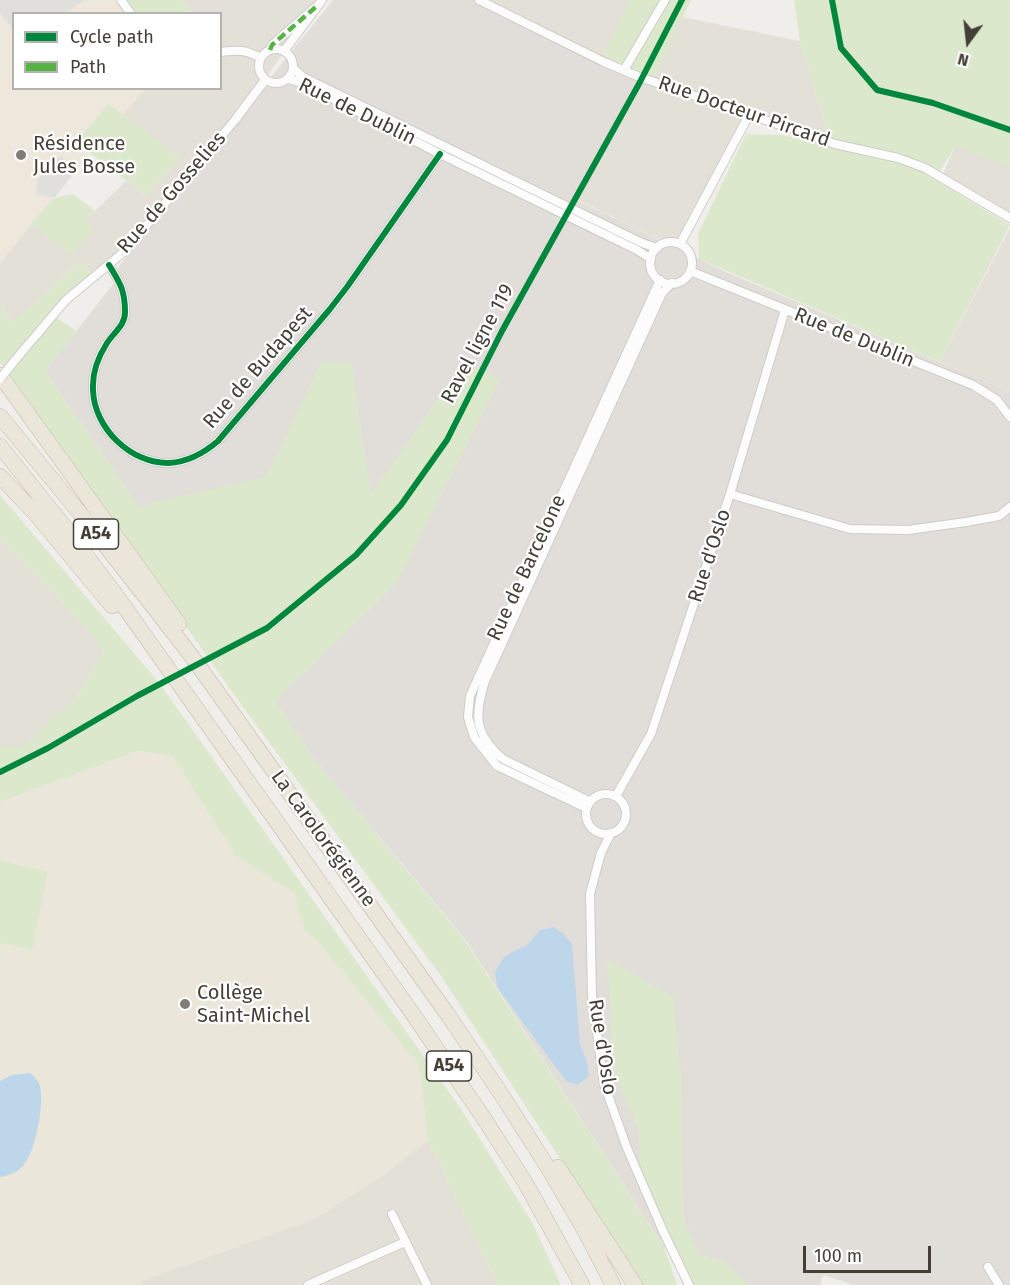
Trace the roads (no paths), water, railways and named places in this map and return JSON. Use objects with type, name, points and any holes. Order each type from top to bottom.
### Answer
[{"type":"highway","points":[[0,377],[185,632],[190,654]]},
{"type":"highway","name":"La Carolorégienne","points":[[0,416],[84,518],[190,654],[448,1015],[547,1166],[613,1285]]},
{"type":"highway","name":"La Carolorégienne","points":[[0,446],[67,530],[149,642],[396,989],[486,1120],[526,1184],[582,1285]]},
{"type":"highway","points":[[0,477],[65,549],[130,628],[149,642]]},
{"type":"highway","points":[[503,1097],[524,1116],[635,1285]]},
{"type":"highway","points":[[564,1252],[565,1272],[571,1285]]},
{"type":"street","name":"Rue Docteur Pircard","points":[[479,0],[624,70],[835,144],[913,162],[1010,218]]},
{"type":"street","points":[[624,70],[665,0]]},
{"type":"street","points":[[270,50],[272,45],[320,2]]},
{"type":"street","points":[[284,51],[320,2]]},
{"type":"street","points":[[222,52],[242,50],[261,58]]},
{"type":"street","points":[[270,50],[284,51],[292,59],[294,69],[288,79],[279,84],[273,84],[265,80],[260,73],[262,55],[270,50]]},
{"type":"street","name":"Rue de Dublin","points":[[294,69],[303,77],[642,243],[657,248]]},
{"type":"street","name":"Rue de Dublin","points":[[288,79],[300,82],[651,259]]},
{"type":"street","name":"Rue de Gosselies","points":[[0,377],[66,300],[125,251],[235,120],[265,80]]},
{"type":"street","points":[[680,244],[748,115]]},
{"type":"street","name":"Rue de Budapest","points":[[109,265],[123,287],[125,314],[122,325],[108,341],[95,365],[93,390],[95,406],[115,440],[130,452],[149,460],[169,463],[190,459],[205,452],[218,441],[323,317],[347,287],[440,154]]},
{"type":"street","points":[[668,242],[680,244],[686,248],[692,259],[690,271],[683,280],[672,283],[660,280],[652,271],[651,259],[657,248],[668,242]]},
{"type":"street","name":"Rue de Dublin","points":[[690,271],[973,385],[997,400],[1010,417]]},
{"type":"street","name":"Rue de Barcelone","points":[[588,805],[497,766],[474,737],[468,717],[470,696],[660,280]]},
{"type":"street","name":"Rue de Barcelone","points":[[588,805],[503,759],[491,748],[482,734],[477,715],[479,699],[485,681],[662,293],[672,283]]},
{"type":"street","name":"Rue d'Oslo","points":[[616,796],[651,734],[730,494],[785,310]]},
{"type":"street","points":[[730,494],[850,529],[908,530],[999,516],[1010,507]]},
{"type":"street","points":[[609,793],[616,796],[625,806],[626,820],[618,831],[604,834],[597,832],[587,822],[585,815],[588,805],[595,796],[609,793]]},
{"type":"street","name":"Rue d'Oslo","points":[[611,833],[601,853],[590,894],[592,996],[604,1084],[627,1148],[688,1285]]},
{"type":"street","points":[[392,1214],[427,1285]]},
{"type":"street","points":[[308,1285],[405,1242]]},
{"type":"street","points":[[988,1267],[999,1285]]},
{"type":"water","points":[[553,927],[563,933],[572,944],[580,1044],[587,1062],[589,1076],[578,1085],[566,1081],[497,987],[495,972],[503,958],[526,946],[540,930]]},
{"type":"water","points":[[30,1073],[38,1082],[41,1091],[40,1114],[35,1140],[21,1168],[0,1177],[0,1081],[12,1075]]},
{"type":"place","name":"Résidence Jules Bosse","points":[[21,155]]},
{"type":"place","name":"Collège Saint-Michel","points":[[185,1004]]}]
